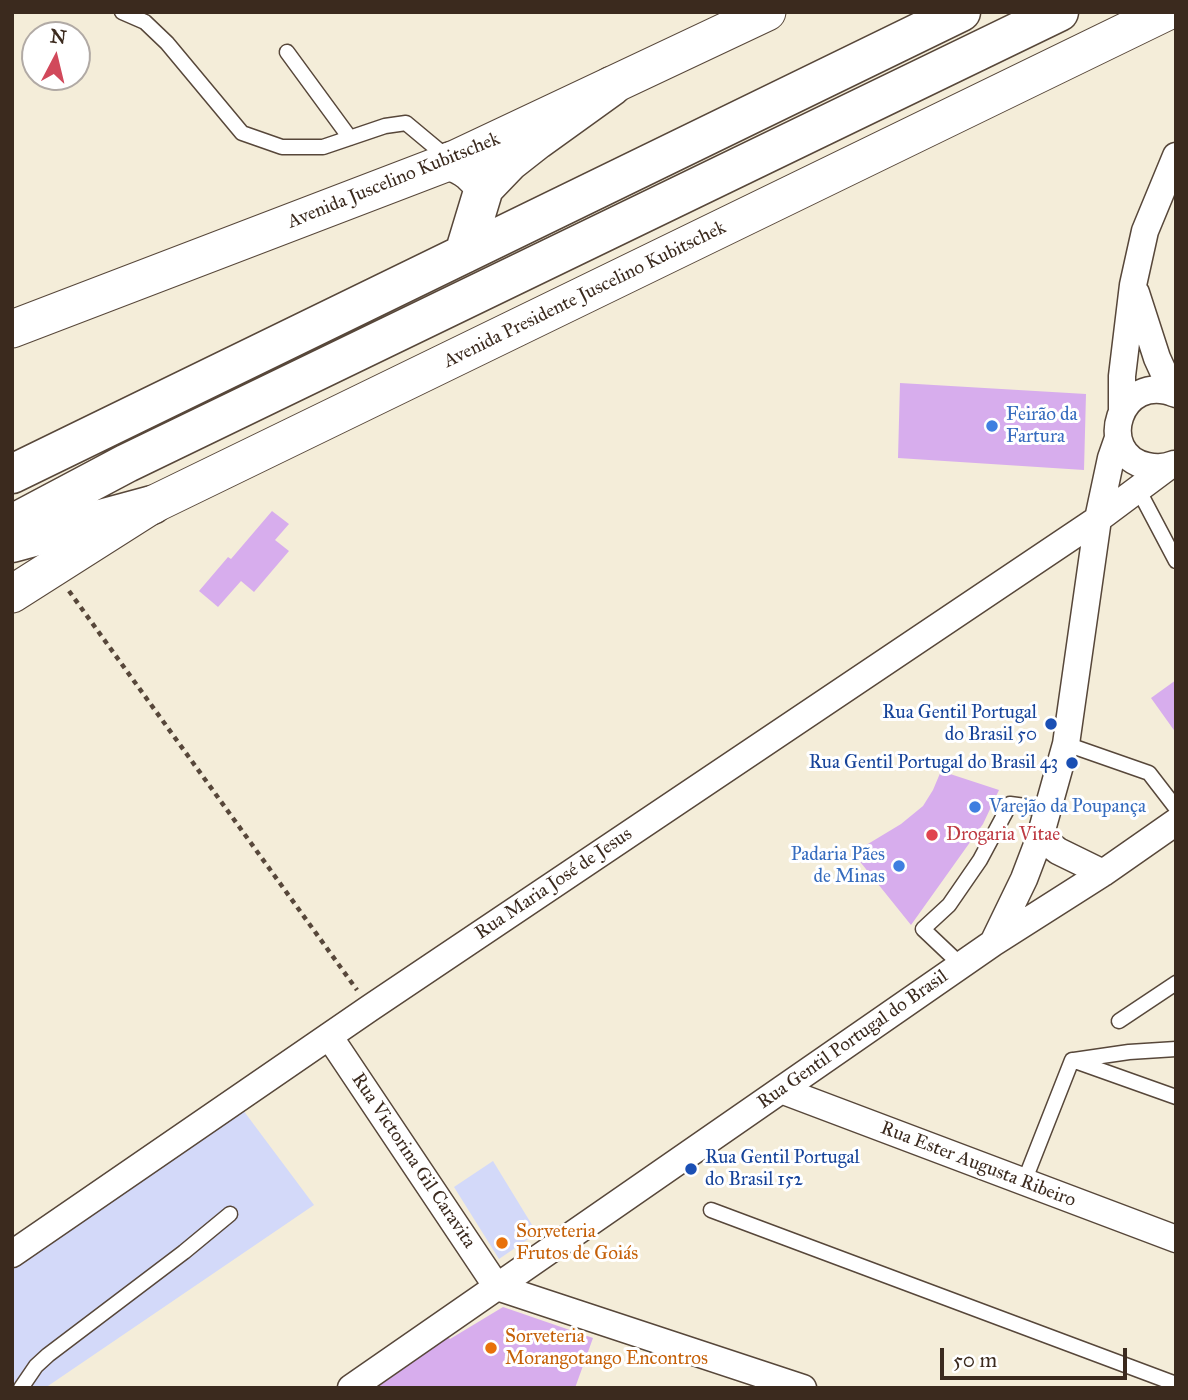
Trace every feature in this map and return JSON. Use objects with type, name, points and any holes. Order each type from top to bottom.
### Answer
[{"type":"highway","points":[[12,474],[961,12]]},
{"type":"highway","points":[[12,524],[140,457],[1059,12]]},
{"type":"highway","points":[[464,254],[484,188],[509,162],[612,86]]},
{"type":"highway","points":[[451,160],[473,173],[484,188]]},
{"type":"highway","points":[[12,543],[152,505]]},
{"type":"main road","name":"Avenida Juscelino Kubitschek","points":[[12,329],[412,177],[767,12]]},
{"type":"main road","name":"Avenida Presidente Juscelino Kubitschek","points":[[12,594],[152,505],[1167,12]]},
{"type":"street","points":[[1122,409],[1122,376],[1133,285],[1145,231],[1176,156]]},
{"type":"street","points":[[1133,285],[1157,358],[1175,393]]},
{"type":"street","points":[[1122,409],[1139,393],[1162,390],[1175,393]]},
{"type":"street","name":"Rua Gentil Portugal do Brasil","points":[[351,1388],[993,943],[1024,879],[1040,837],[1066,744],[1098,519],[1118,438],[1122,409]]},
{"type":"street","points":[[1118,438],[1132,459],[1143,465],[1156,468],[1172,465]]},
{"type":"street","points":[[1098,519],[1172,465]]},
{"type":"street","name":"Rua Maria José de Jesus","points":[[12,1254],[370,1008],[1098,519]]},
{"type":"street","points":[[993,943],[1103,873],[1176,822]]},
{"type":"street","points":[[1040,837],[1058,851],[1103,873]]},
{"type":"street","name":"Rua Victorina Gil Caravita","points":[[329,1036],[497,1287]]},
{"type":"street","name":"Rua Ester Augusta Ribeiro","points":[[781,1090],[1176,1239]]},
{"type":"street","points":[[497,1287],[803,1388]]},
{"type":"lane","points":[[122,12],[145,22],[167,43],[242,133],[282,147],[323,147],[385,126],[406,123],[451,160]]},
{"type":"lane","points":[[287,52],[350,138]]},
{"type":"lane","points":[[1138,489],[1176,561]]},
{"type":"lane","points":[[1066,744],[1149,773],[1176,808]]},
{"type":"lane","points":[[961,965],[923,929],[949,905],[980,860],[1010,804],[1048,809]]},
{"type":"lane","points":[[1119,1021],[1176,983]]},
{"type":"lane","points":[[1072,1060],[1176,1049]]},
{"type":"lane","points":[[1072,1060],[1176,1097]]},
{"type":"lane","points":[[1024,1182],[1072,1060]]},
{"type":"lane","points":[[711,1210],[1176,1384]]},
{"type":"lane","points":[[21,1388],[36,1366],[48,1355],[230,1214]]},
{"type":"path","points":[[52,568],[370,1008]]},
{"type":"shaded area","points":[[243,1110],[314,1205],[45,1388],[12,1388],[12,1266]]},
{"type":"shaded area","points":[[493,1161],[537,1233],[499,1259],[454,1187]]},
{"type":"building","name":"Feirão da Fartura","points":[[900,383],[1086,394],[1084,470],[898,458]]},
{"type":"building","points":[[272,511],[289,524],[275,540],[289,551],[254,592],[241,581],[218,607],[199,591]]},
{"type":"building","points":[[1176,680],[1176,733],[1151,698]]},
{"type":"building","points":[[941,771],[999,790],[983,824],[911,925],[853,853],[901,824],[923,806]]},
{"type":"building","points":[[503,1307],[593,1338],[575,1388],[363,1388],[439,1330],[450,1339]]},
{"type":"place","name":"Feirão da Fartura","points":[[992,426]]},
{"type":"place","name":"Rua Gentil Portugal do Brasil 50","points":[[1051,724]]},
{"type":"place","name":"Rua Gentil Portugal do Brasil 43","points":[[1072,763]]},
{"type":"place","name":"Varejão da Poupança","points":[[975,807]]},
{"type":"place","name":"Drogaria Vitae","points":[[932,835]]},
{"type":"place","name":"Padaria Pães de Minas","points":[[899,866]]},
{"type":"place","name":"Rua Gentil Portugal do Brasil 152","points":[[691,1169]]},
{"type":"place","name":"Sorveteria Frutos de Goiás","points":[[502,1243]]},
{"type":"place","name":"Sorveteria Morangotango Encontros","points":[[491,1348]]}]
